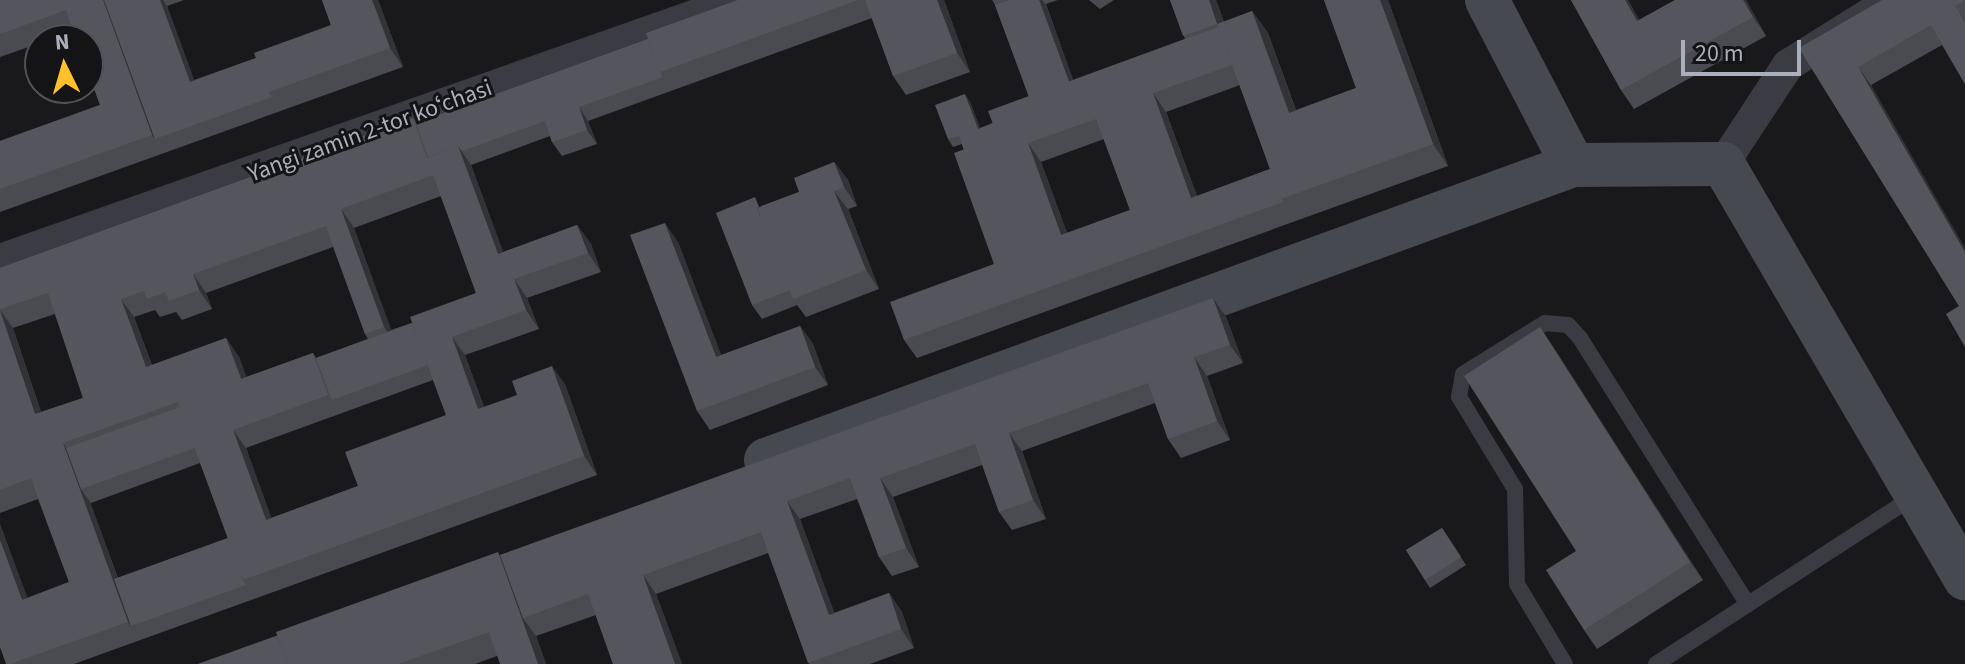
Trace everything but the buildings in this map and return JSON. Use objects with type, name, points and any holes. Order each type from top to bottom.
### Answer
[{"type":"street","name":"Yangi zamin 2-tor koʻchasi","points":[[0,260],[739,0]]},
{"type":"street","points":[[1487,0],[1573,165]]},
{"type":"street","points":[[1723,164],[1788,65],[1892,0]]},
{"type":"street","points":[[726,476],[1154,312],[1573,165],[1723,164]]},
{"type":"street","points":[[1723,164],[1965,578]]},
{"type":"lane","points":[[1565,664],[1517,584],[1515,489],[1459,397],[1463,374],[1545,323],[1568,325],[1580,338],[1748,605]]},
{"type":"lane","points":[[1656,664],[1917,495]]}]
